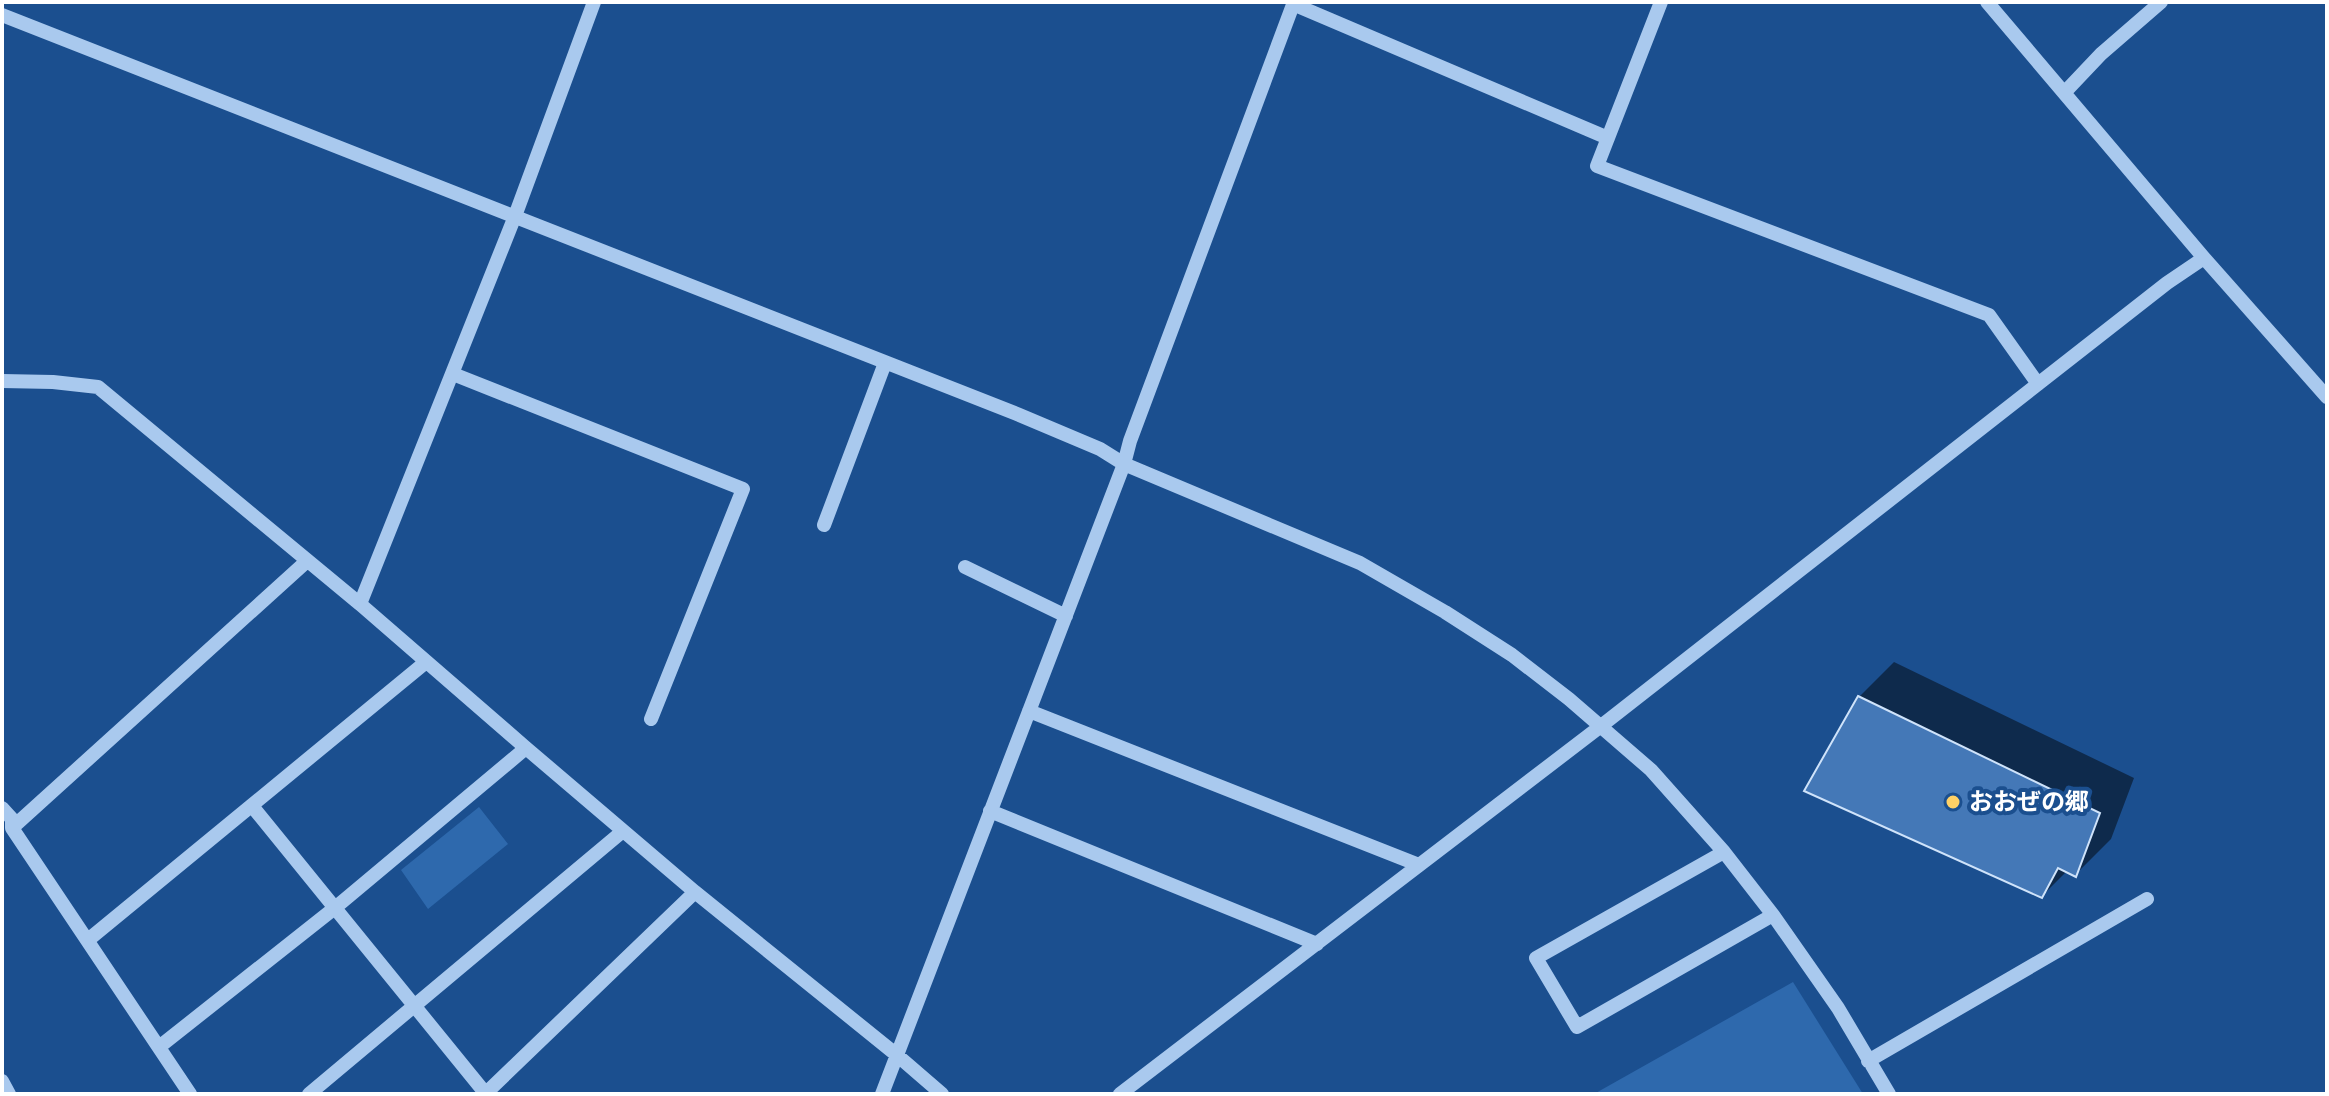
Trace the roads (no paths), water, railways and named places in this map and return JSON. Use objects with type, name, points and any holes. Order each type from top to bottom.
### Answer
[{"type":"street","points":[[360,604],[515,216],[594,2]]},
{"type":"street","points":[[1661,2],[1597,166],[1989,315],[2038,384]]},
{"type":"street","points":[[1987,2],[2204,258],[2327,397]]},
{"type":"street","points":[[2065,92],[2101,54],[2161,2]]},
{"type":"street","points":[[882,1094],[1124,464],[1294,3],[1608,138]]},
{"type":"street","points":[[2,15],[1045,426],[1100,449],[1124,464],[1360,563],[1512,655],[1651,770],[1724,852],[1773,915],[1838,1008],[1889,1094]]},
{"type":"street","points":[[1120,1094],[1601,726],[2167,283],[2204,258]]},
{"type":"street","points":[[824,525],[885,363]]},
{"type":"street","points":[[453,374],[743,489],[651,719]]},
{"type":"street","points":[[2,381],[98,387],[360,604],[695,892],[942,1094]]},
{"type":"street","points":[[190,1094],[7,820],[307,561]]},
{"type":"street","points":[[965,567],[1066,616]]},
{"type":"street","points":[[88,940],[426,662]]},
{"type":"street","points":[[1029,711],[1419,865]]},
{"type":"street","points":[[159,1047],[336,907],[526,748]]},
{"type":"street","points":[[252,806],[486,1094],[695,892]]},
{"type":"street","points":[[990,811],[1317,944]]},
{"type":"street","points":[[309,1094],[623,831]]},
{"type":"street","points":[[1724,852],[1536,958],[1577,1027],[1773,915]]},
{"type":"street","points":[[1868,1061],[2147,899]]},
{"type":"street","points":[[2,1081],[9,1094]]},
{"type":"place","name":"おおぜの郷","points":[[1953,802]]}]
